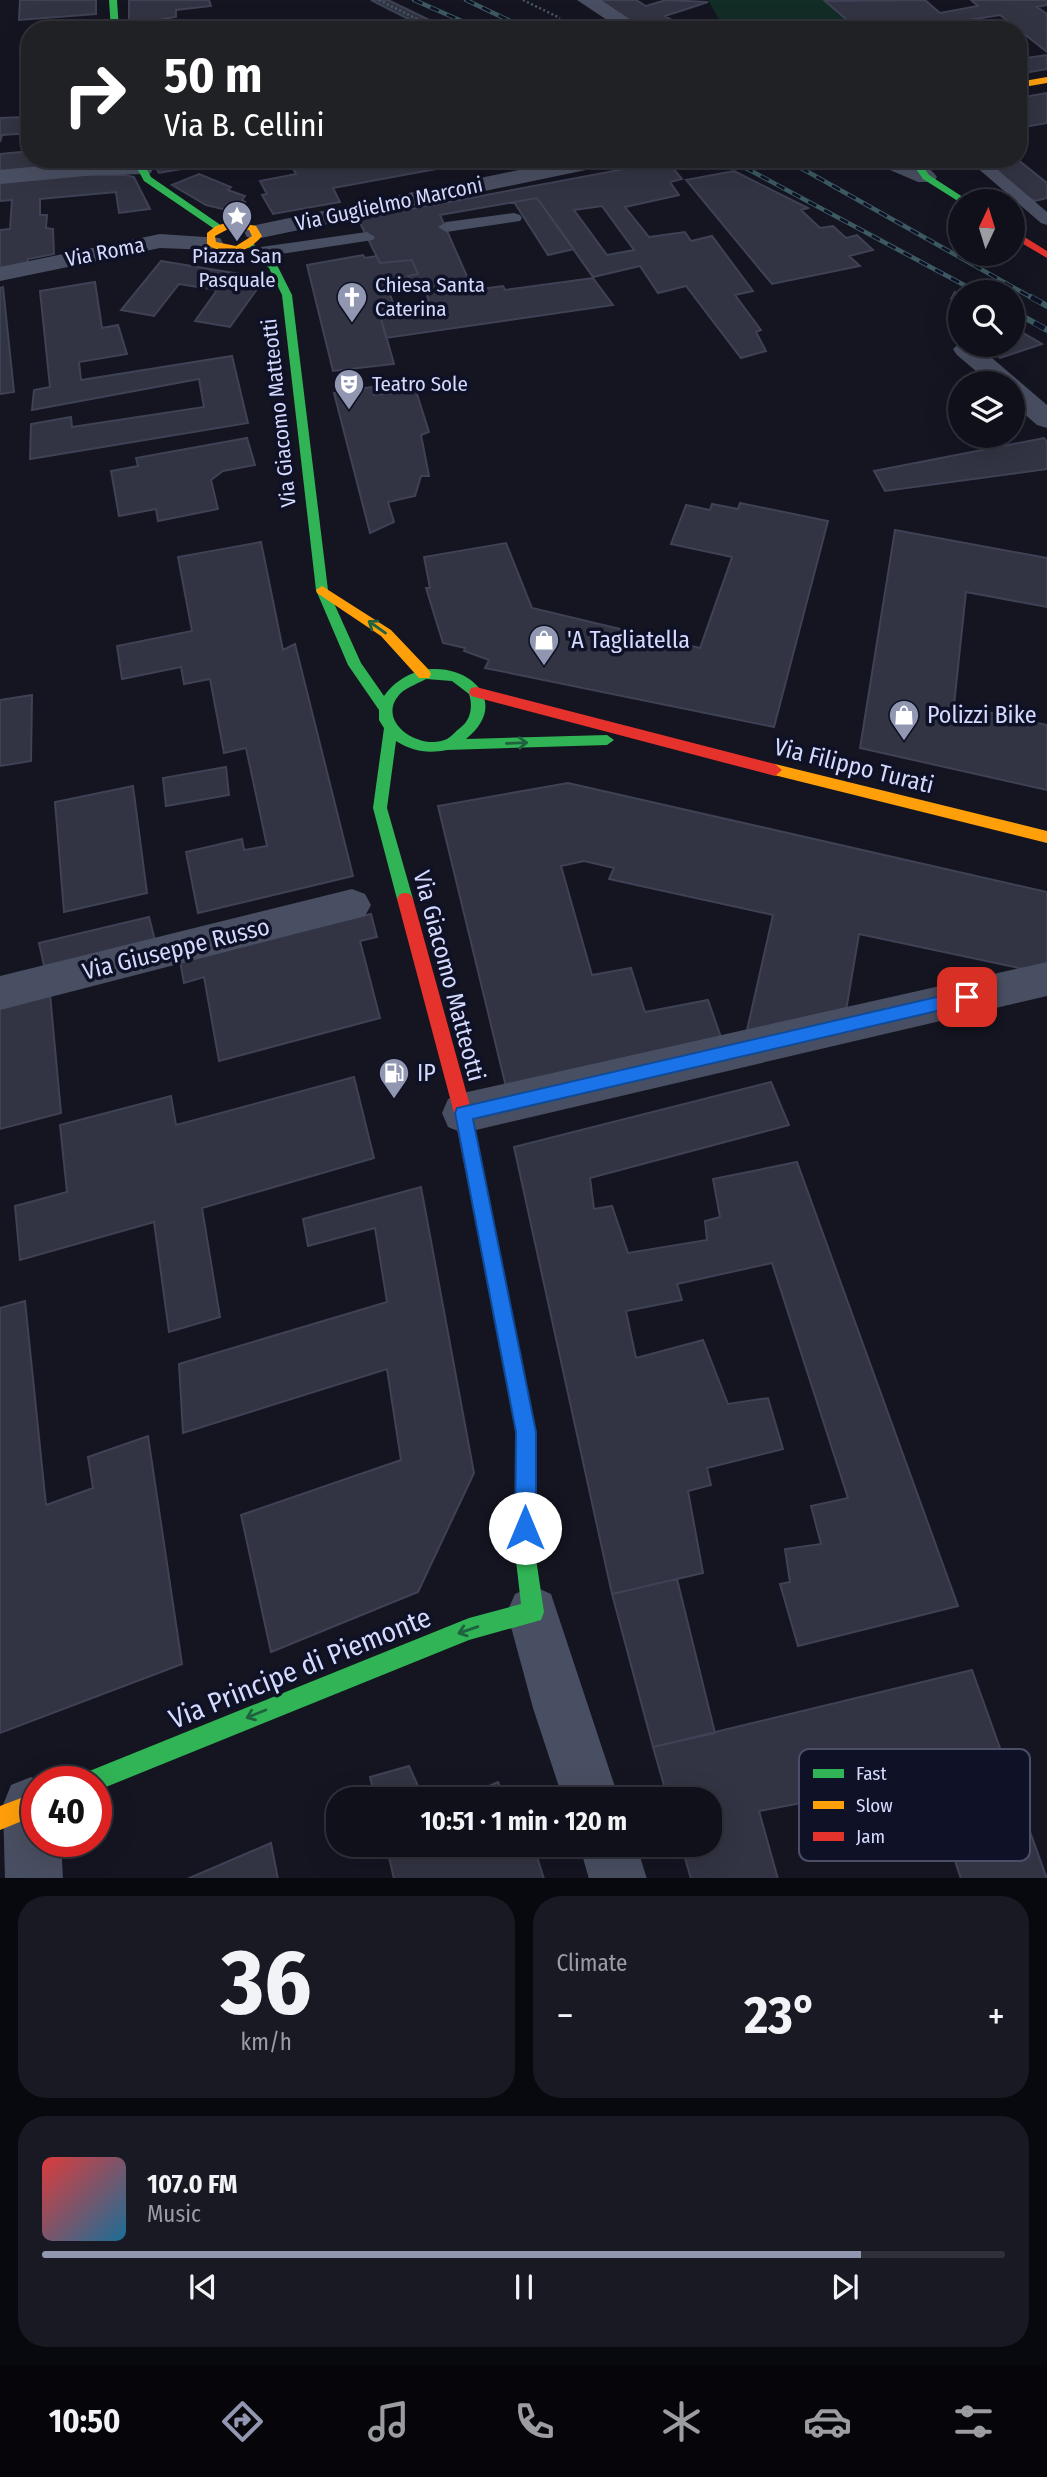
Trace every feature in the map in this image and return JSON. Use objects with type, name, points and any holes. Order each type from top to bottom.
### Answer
[{"type":"street","points":[[113,0],[114,21]]},
{"type":"street","points":[[587,0],[621,21]]},
{"type":"street","points":[[1027,83],[1047,80]]},
{"type":"street","points":[[0,177],[95,168]]},
{"type":"street","points":[[141,168],[147,179],[215,235],[227,249],[256,243],[240,224],[215,235]]},
{"type":"street","name":"Via Guglielmo Marconi","points":[[256,243],[568,168]]},
{"type":"street","points":[[920,168],[948,189]]},
{"type":"street","name":"Via Roma","points":[[0,274],[160,241],[215,235]]},
{"type":"street","points":[[1026,241],[1047,255]]},
{"type":"street","name":"Via Giacomo Matteotti","points":[[256,243],[282,277],[287,295],[322,590],[355,665],[384,706]]},
{"type":"street","points":[[975,357],[992,371]]},
{"type":"street","points":[[1025,400],[1047,419]]},
{"type":"street","points":[[322,590],[386,632],[424,674]]},
{"type":"street","points":[[424,674],[454,676],[476,692],[481,702],[481,715],[475,728],[449,744],[415,746],[400,739],[390,730],[384,718],[384,706],[397,686],[424,674]]},
{"type":"street","name":"Via Filippo Turati","points":[[476,692],[651,739],[1047,837]]},
{"type":"street","name":"Via Giacomo Matteotti","points":[[390,730],[380,808],[463,1113],[526,1432],[525,1552],[533,1612]]},
{"type":"street","name":"Via Filippo Turati","points":[[449,744],[651,739]]},
{"type":"street","points":[[380,808],[395,775],[432,747]]},
{"type":"street","name":"Via Giuseppe Russo","points":[[0,993],[352,905]]},
{"type":"street","points":[[463,1113],[1047,979]]},
{"type":"street","points":[[533,1612],[560,1708],[587,1787]]},
{"type":"street","name":"Via Principe di Piemonte","points":[[112,1773],[469,1629],[533,1612]]},
{"type":"street","points":[[31,1857],[34,1878]]},
{"type":"street","points":[[611,1857],[618,1878]]},
{"type":"lane","points":[[986,168],[1047,220]]},
{"type":"lane","points":[[446,228],[514,218]]},
{"type":"lane","points":[[256,243],[367,237]]},
{"type":"path","points":[[379,0],[421,21]]},
{"type":"path","points":[[516,2],[522,0],[566,21]]},
{"type":"path","points":[[538,12],[545,10]]},
{"type":"green space","points":[[708,0],[830,0],[826,1],[848,21],[720,21]]},
{"type":"building","points":[[20,0],[96,0],[96,14],[19,20]]},
{"type":"building","points":[[129,0],[209,0],[211,6],[176,10],[176,17],[162,21],[129,21]]},
{"type":"building","points":[[371,0],[388,0],[431,21],[412,21]]},
{"type":"building","points":[[597,0],[636,0],[646,6],[666,0],[708,2],[665,16],[674,21],[631,21]]},
{"type":"building","points":[[925,0],[940,13],[978,6],[971,0],[1047,0],[1047,5],[1037,7],[1047,14],[1047,52],[1027,36],[1027,21],[1008,21],[1000,15],[962,21],[848,21],[825,1]]},
{"type":"building","points":[[1047,55],[1047,69],[1027,72],[1027,58]]},
{"type":"building","points":[[1047,93],[1047,123],[1027,126],[1027,96]]},
{"type":"building","points":[[21,117],[21,134],[2,135],[0,142],[0,118]]},
{"type":"building","points":[[21,152],[21,168],[31,168],[0,171],[0,154]]},
{"type":"building","points":[[1027,167],[1047,183],[1047,198],[1035,201],[1026,196],[1026,189],[1013,189],[991,168]]},
{"type":"building","points":[[156,168],[182,169],[159,173]]},
{"type":"building","points":[[293,168],[442,168],[333,188],[340,202],[273,214],[262,195],[267,194],[260,181],[296,174]]},
{"type":"building","points":[[630,168],[673,168],[682,179],[670,182],[679,195],[625,207],[649,237],[685,232],[691,241],[712,236],[753,291],[735,295],[761,330],[756,332],[766,351],[741,358],[686,286],[658,293],[640,266],[593,277],[537,198],[440,215],[473,290],[503,286],[505,290],[593,278],[613,305],[386,338],[379,311],[429,303],[424,283],[410,284],[408,276],[418,274],[412,260],[380,263],[358,219]],"holes":[[[602,206],[634,250],[607,255],[574,210]]]},
{"type":"building","points":[[734,171],[808,208],[801,210],[820,228],[833,226],[846,238],[857,235],[873,250],[849,256],[860,266],[772,284],[686,180]]},
{"type":"building","points":[[199,174],[231,187],[228,190],[245,196],[242,200],[245,202],[231,211],[206,205],[172,185]]},
{"type":"building","points":[[80,175],[134,177],[150,209],[119,213],[116,192],[40,199],[40,215],[47,215],[46,228],[53,229],[54,254],[0,268],[0,230],[10,229],[12,200],[0,201],[0,183]]},
{"type":"building","points":[[537,198],[574,249],[548,255],[514,202]]},
{"type":"building","name":"Chiesa Santa Caterina","points":[[363,255],[365,258],[376,256],[380,263],[412,260],[418,274],[408,276],[410,284],[388,289],[395,308],[379,311],[394,364],[333,371],[307,265]]},
{"type":"building","points":[[161,261],[265,278],[230,327],[195,321],[217,290],[179,284],[154,316],[121,310]]},
{"type":"building","points":[[95,282],[102,328],[118,325],[127,354],[79,362],[81,380],[232,356],[248,423],[30,459],[31,424],[71,417],[72,427],[204,407],[199,379],[32,410],[34,390],[50,387],[40,291]]},
{"type":"building","points":[[3,287],[14,392],[0,394],[0,288]]},
{"type":"building","points":[[1025,334],[1042,344],[1025,350]]},
{"type":"building","points":[[372,387],[374,395],[416,391],[429,432],[421,435],[429,476],[421,476],[415,496],[388,502],[394,522],[370,533],[334,393]]},
{"type":"building","points":[[247,438],[255,465],[223,471],[211,480],[218,509],[158,521],[156,509],[119,516],[111,471],[138,466],[136,458]]},
{"type":"building","points":[[1044,438],[1047,442],[1047,469],[885,491],[874,471],[992,448],[1025,448],[1025,442]]},
{"type":"building","points":[[740,503],[828,521],[774,727],[485,668],[489,660],[464,651],[465,648],[443,643],[426,588],[430,588],[424,557],[506,543],[532,608],[700,648],[732,557],[671,544],[686,505],[710,510],[712,504],[738,509]]},
{"type":"building","points":[[895,530],[1047,558],[1047,607],[966,592],[954,705],[1047,725],[1047,790],[860,748]]},
{"type":"building","points":[[261,542],[283,650],[295,644],[353,876],[198,913],[186,852],[242,839],[244,850],[267,846],[246,748],[224,753],[210,679],[184,684],[181,667],[122,679],[117,646],[192,631],[178,557]]},
{"type":"building","points":[[32,695],[31,761],[0,766],[0,700]]},
{"type":"building","points":[[226,767],[229,795],[166,806],[163,778]]},
{"type":"building","points":[[568,783],[1047,892],[1047,974],[859,934],[845,1017],[745,1039],[773,915],[609,879],[614,868],[584,861],[561,866],[592,975],[631,968],[645,1012],[708,1000],[723,1043],[507,1091],[438,806]]},
{"type":"building","points":[[133,786],[147,893],[64,912],[55,802]]},
{"type":"building","points":[[371,914],[377,937],[360,941],[380,1018],[219,1061],[204,977],[184,983],[180,961]]},
{"type":"building","points":[[149,917],[157,948],[46,974],[39,943]]},
{"type":"building","points":[[50,994],[61,1113],[0,1129],[0,1006]]},
{"type":"building","points":[[354,1077],[374,1158],[202,1208],[220,1317],[169,1332],[154,1222],[20,1260],[15,1206],[67,1192],[60,1125],[171,1096],[176,1125]]},
{"type":"building","points":[[771,1082],[789,1125],[590,1178],[594,1209],[612,1206],[628,1253],[707,1240],[705,1221],[720,1217],[713,1179],[797,1162],[958,1606],[798,1646],[780,1584],[790,1582],[785,1549],[821,1544],[811,1506],[848,1498],[772,1263],[677,1284],[682,1300],[626,1311],[636,1358],[703,1340],[728,1404],[768,1398],[783,1449],[707,1468],[711,1485],[688,1491],[703,1573],[612,1594],[514,1147]]},
{"type":"building","points":[[421,1187],[474,1473],[418,1592],[271,1652],[241,1515],[401,1460],[387,1369],[183,1433],[179,1364],[387,1302],[375,1228],[308,1246],[303,1219]]},
{"type":"building","points":[[25,1301],[46,1505],[93,1488],[88,1457],[148,1436],[182,1664],[0,1733],[0,1308]]},
{"type":"building","points":[[677,1579],[715,1733],[653,1747],[612,1594]]},
{"type":"building","points":[[972,1670],[1000,1749],[799,1749],[799,1803],[759,1811],[778,1878],[691,1878],[685,1857],[722,1857],[722,1787],[665,1787],[653,1747]]},
{"type":"building","points":[[409,1766],[419,1787],[372,1787],[370,1777]]},
{"type":"building","points":[[498,1782],[500,1787],[487,1787]]},
{"type":"building","points":[[1030,1832],[1047,1878],[961,1878],[955,1861],[1030,1861]]},
{"type":"building","points":[[271,1843],[278,1878],[189,1878]]},
{"type":"building","points":[[389,1857],[537,1857],[544,1878],[394,1878]]},
{"type":"railway","points":[[414,0],[462,21]]},
{"type":"railway","points":[[466,0],[510,21]]},
{"type":"railway","points":[[746,168],[955,280]]},
{"type":"railway","points":[[801,168],[1034,299]]},
{"type":"railway","points":[[1031,297],[1047,306]]},
{"type":"railway","points":[[1025,318],[1047,330]]},
{"type":"traffic: fast","points":[[113,0],[114,21]]},
{"type":"traffic: fast","points":[[141,168],[147,179],[219,228]]},
{"type":"traffic: fast","points":[[920,168],[926,177],[948,191]]},
{"type":"traffic: fast","points":[[250,244],[273,267],[287,295],[322,590],[355,665],[384,706]]},
{"type":"traffic: fast","points":[[424,674],[445,675],[464,681],[475,692],[478,707],[469,729],[451,743],[431,748],[412,744],[396,734],[386,720],[386,704],[398,688],[424,674]]},
{"type":"traffic: fast","points":[[390,730],[380,808],[405,899]]},
{"type":"traffic: fast","points":[[449,745],[607,740]]},
{"type":"traffic: fast","points":[[112,1773],[469,1629],[533,1612],[525,1552],[526,1432],[489,1244]]},
{"type":"traffic: slow","points":[[1027,83],[1047,80]]},
{"type":"traffic: slow","points":[[232,224],[253,228],[257,236],[247,245],[236,249],[211,243],[210,235],[219,228],[232,224]]},
{"type":"traffic: slow","points":[[322,590],[386,633],[424,674]]},
{"type":"traffic: slow","points":[[775,770],[1047,837]]},
{"type":"traffic: slow","points":[[0,1818],[21,1809]]},
{"type":"traffic: jam","points":[[1026,241],[1047,255]]},
{"type":"traffic: jam","points":[[476,692],[775,770]]},
{"type":"traffic: jam","points":[[405,899],[463,1113],[489,1244]]},
{"type":"place","name":"Piazza San Pasquale","points":[[237,243]]},
{"type":"place","name":"Chiesa Santa Caterina","points":[[352,324]]},
{"type":"place","name":"Teatro Sole","points":[[349,411]]},
{"type":"place","name":"'A Tagliatella","points":[[544,667]]},
{"type":"place","name":"Polizzi Bike","points":[[904,742]]},
{"type":"place","name":"IP","points":[[394,1100]]},
{"type":"route","points":[[525,1528],[526,1432],[463,1113],[967,997]]}]
